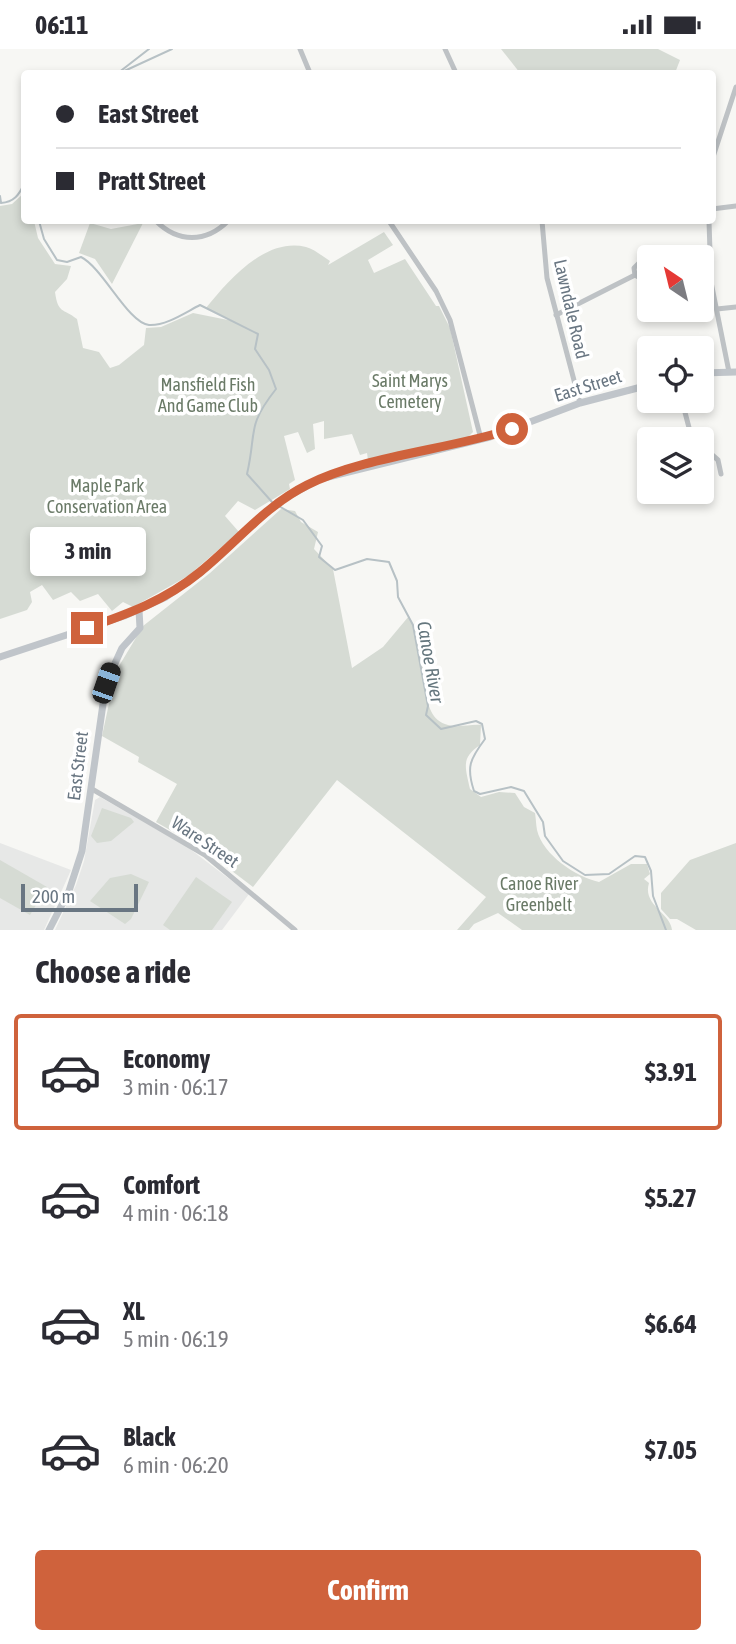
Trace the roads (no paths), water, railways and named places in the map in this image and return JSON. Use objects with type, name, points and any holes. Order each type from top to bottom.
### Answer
[{"type":"main road","points":[[714,373],[732,372]]},
{"type":"main road","name":"East Street","points":[[0,657],[139,610],[166,597],[205,568],[275,504],[306,485],[335,473],[481,439],[580,403],[637,387]]},
{"type":"main road","name":"East Street","points":[[49,930],[69,891],[82,851],[106,683],[119,654],[140,628],[139,610]]},
{"type":"street","points":[[300,49],[309,70]]},
{"type":"street","points":[[445,49],[455,70]]},
{"type":"street","points":[[716,148],[736,87]]},
{"type":"street","points":[[716,208],[736,206]]},
{"type":"street","points":[[159,224],[184,238],[206,235],[223,224]]},
{"type":"street","points":[[391,224],[436,291],[450,320],[481,439]]},
{"type":"street","name":"Lawndale Road","points":[[542,224],[545,269],[580,403]]},
{"type":"street","points":[[709,224],[710,272],[732,372]]},
{"type":"street","points":[[556,316],[635,275],[634,268],[637,266]]},
{"type":"street","points":[[717,309],[736,307]]},
{"type":"street","points":[[714,456],[718,460],[721,474]]},
{"type":"street","name":"Ware Street","points":[[92,789],[205,856],[295,930]]},
{"type":"waterway","points":[[122,70],[149,49]]},
{"type":"waterway","points":[[126,70],[172,49]]},
{"type":"waterway","name":"Canoe River","points":[[0,196],[1,203],[9,201],[21,190]]},
{"type":"waterway","name":"Canoe River","points":[[40,224],[44,239],[57,260],[67,262],[81,257],[98,272],[124,306],[141,322],[149,325],[162,323],[200,305],[258,334],[255,349],[269,370],[276,389],[256,421],[247,474],[272,502]]},
{"type":"waterway","name":"Canoe River","points":[[277,505],[303,520],[322,546],[319,557],[335,570],[367,559],[389,562],[397,581],[398,597],[413,625],[428,706],[426,715],[441,729],[476,721],[482,724],[485,739],[476,752],[470,769],[474,791],[480,794],[511,787],[524,791],[543,822],[545,836],[563,861],[585,875],[609,874],[635,856],[645,857],[651,871],[653,896],[666,930]]},
{"type":"park label","name":"Saint Marys Cemetery","points":[[410,392]]},
{"type":"park label","name":"Mansfield Fish And Game Club","points":[[208,396]]},
{"type":"park label","name":"Maple Park Conservation Area","points":[[107,496]]},
{"type":"park label","name":"Canoe River Greenbelt","points":[[539,894]]}]
